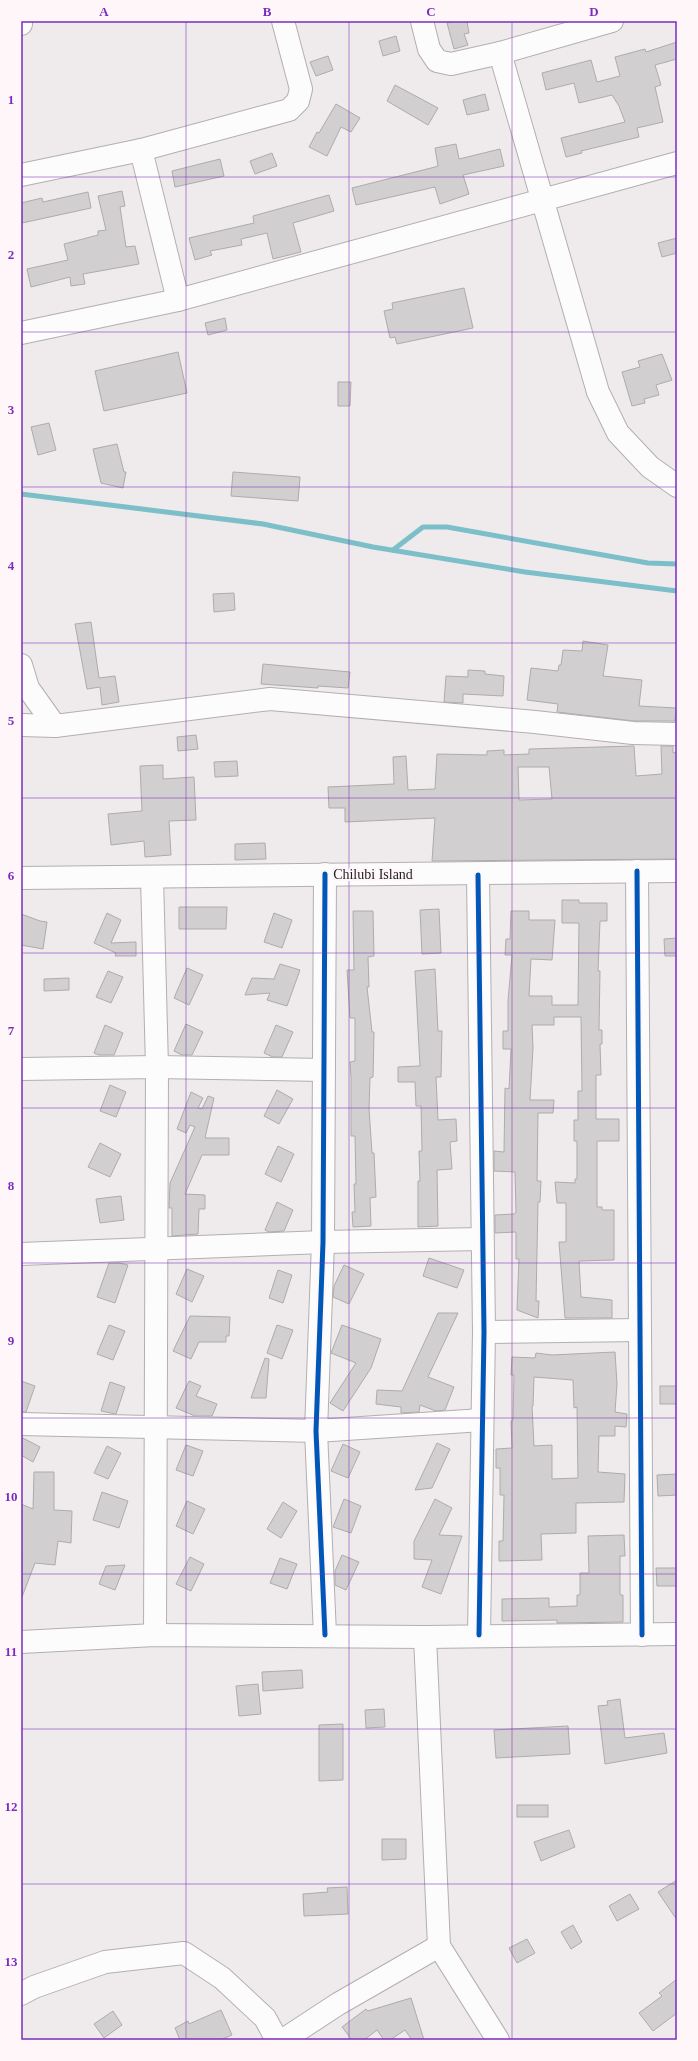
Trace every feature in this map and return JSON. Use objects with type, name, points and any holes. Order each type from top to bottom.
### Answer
[{"type":"street","points":[[21,175],[141,150],[289,110],[298,101],[301,89],[283,21]]},
{"type":"street","points":[[422,21],[429,49],[437,60],[451,64],[500,53],[572,26],[612,21]]},
{"type":"street","points":[[500,53],[598,392],[618,433],[650,467],[677,486]]},
{"type":"street","points":[[141,150],[178,300]]},
{"type":"street","points":[[21,333],[178,300],[677,164]]},
{"type":"street","points":[[21,664],[28,688],[55,726]]},
{"type":"street","points":[[21,726],[55,726],[270,699],[633,732],[677,734]]},
{"type":"street","points":[[637,871],[642,1635]]},
{"type":"street","name":"Chilubi Island","points":[[21,878],[325,874],[478,875],[677,871]]},
{"type":"street","points":[[325,874],[323,1242],[316,1431],[325,1635]]},
{"type":"street","points":[[478,875],[484,1332],[479,1635]]},
{"type":"street","points":[[152,877],[157,1067],[155,1250],[155,1635]]},
{"type":"street","points":[[21,1069],[157,1067],[324,1070]]},
{"type":"street","points":[[21,1254],[155,1250],[323,1242],[482,1239]]},
{"type":"street","points":[[484,1332],[640,1330]]},
{"type":"street","points":[[21,1424],[316,1431],[482,1420]]},
{"type":"street","points":[[21,1642],[155,1635],[425,1636],[677,1634]]},
{"type":"street","points":[[425,1636],[439,1946],[498,2040]]},
{"type":"street","points":[[283,2040],[338,2004],[439,1946]]},
{"type":"street","points":[[21,1994],[34,1987],[105,1962],[184,1953],[222,1978],[266,2018],[277,2040]]},
{"type":"building","points":[[467,21],[469,33],[464,34],[468,45],[454,49],[447,23]]},
{"type":"building","points":[[396,36],[400,51],[383,56],[379,41]]},
{"type":"building","points":[[677,42],[677,59],[655,65],[661,85],[655,87],[663,122],[637,128],[639,137],[581,151],[582,153],[566,157],[561,138],[625,122],[619,106],[612,95],[579,103],[574,83],[546,90],[542,73],[591,60],[597,82],[620,76],[615,57],[645,49],[646,52]]},
{"type":"building","points":[[328,56],[333,70],[316,76],[310,62]]},
{"type":"building","points":[[395,85],[438,108],[428,125],[387,101]]},
{"type":"building","points":[[485,94],[489,110],[467,115],[463,100]]},
{"type":"building","points":[[336,104],[360,118],[351,132],[341,127],[327,156],[309,147],[317,132],[319,133]]},
{"type":"building","points":[[456,144],[459,159],[500,149],[504,166],[463,175],[469,194],[440,204],[435,187],[356,205],[352,188],[438,166],[435,148]]},
{"type":"building","points":[[272,153],[277,166],[255,174],[250,161]]},
{"type":"building","points":[[220,159],[224,176],[175,187],[172,171]]},
{"type":"building","points":[[122,191],[125,206],[120,207],[126,247],[135,246],[139,264],[83,274],[85,284],[71,286],[70,277],[31,287],[27,269],[68,260],[64,244],[98,235],[98,231],[106,230],[98,196]]},
{"type":"building","points":[[88,192],[91,208],[22,223],[21,203],[42,198],[43,202]]},
{"type":"building","points":[[329,195],[334,211],[293,223],[301,252],[273,259],[267,233],[241,239],[242,245],[210,251],[212,255],[195,260],[189,238],[254,223],[253,216]]},
{"type":"building","points":[[677,238],[677,253],[662,257],[658,243]]},
{"type":"building","points":[[464,288],[473,328],[397,344],[395,337],[390,338],[384,311],[393,309],[392,303]]},
{"type":"building","points":[[225,318],[227,330],[208,335],[205,323]]},
{"type":"building","points":[[178,352],[187,393],[104,411],[95,371]]},
{"type":"building","points":[[662,354],[672,380],[656,385],[659,395],[644,399],[645,403],[632,406],[622,372],[640,367],[638,361]]},
{"type":"building","points":[[338,382],[351,382],[350,406],[338,406]]},
{"type":"building","points":[[49,423],[56,450],[38,455],[31,427]]},
{"type":"building","points":[[117,444],[124,472],[126,472],[123,488],[101,483],[93,449]]},
{"type":"building","points":[[233,472],[300,477],[298,501],[231,496]]},
{"type":"building","points":[[234,593],[235,610],[214,612],[213,594]]},
{"type":"building","points":[[91,622],[99,678],[115,676],[119,702],[102,705],[100,687],[87,689],[75,624]]},
{"type":"building","points":[[583,641],[608,645],[603,676],[642,680],[639,706],[676,708],[675,721],[634,721],[557,712],[558,704],[527,700],[531,668],[558,671],[559,665],[561,665],[563,650],[582,651]]},
{"type":"building","points":[[263,664],[350,672],[348,688],[318,686],[318,688],[261,684]]},
{"type":"building","points":[[468,670],[485,671],[485,674],[504,676],[503,696],[463,694],[463,703],[444,702],[446,676],[468,677]]},
{"type":"building","points":[[196,735],[198,749],[178,751],[177,737]]},
{"type":"building","points":[[634,746],[636,776],[662,774],[661,746],[673,746],[673,753],[677,752],[677,859],[432,861],[435,818],[345,822],[345,808],[329,808],[328,787],[394,784],[393,757],[406,756],[408,790],[435,789],[437,754],[487,755],[487,751],[504,750],[504,755],[529,754],[529,749]],"holes":[[[518,767],[549,767],[552,799],[519,800]]]},
{"type":"building","points":[[237,761],[238,776],[215,777],[214,762]]},
{"type":"building","points":[[163,765],[163,779],[194,777],[196,820],[169,821],[171,855],[145,857],[144,841],[111,845],[108,814],[142,811],[140,766]]},
{"type":"building","points":[[265,843],[266,859],[235,860],[235,844]]},
{"type":"building","points":[[562,900],[579,900],[579,903],[607,903],[607,921],[600,921],[598,971],[600,971],[599,1030],[602,1030],[602,1044],[600,1044],[601,1075],[596,1075],[596,1119],[619,1119],[619,1141],[597,1141],[597,1207],[602,1207],[602,1210],[614,1210],[614,1260],[579,1261],[581,1297],[612,1300],[612,1318],[565,1318],[559,1242],[566,1242],[566,1203],[557,1203],[555,1182],[575,1183],[575,1179],[577,1179],[577,1141],[574,1141],[574,1120],[578,1120],[578,1091],[582,1091],[581,1017],[554,1017],[554,1025],[532,1025],[533,1048],[530,1100],[554,1100],[553,1113],[538,1113],[537,1181],[541,1181],[540,1202],[538,1202],[536,1301],[539,1301],[538,1318],[517,1310],[519,1259],[516,1259],[516,1232],[495,1233],[495,1215],[514,1214],[516,1212],[515,1172],[494,1171],[494,1151],[504,1152],[505,1088],[509,1089],[511,1049],[503,1049],[503,1031],[508,1031],[508,1001],[512,955],[505,955],[506,939],[510,939],[511,911],[529,911],[529,920],[555,920],[552,960],[531,959],[529,996],[552,996],[552,1005],[578,1005],[579,923],[562,923]]},
{"type":"building","points":[[179,907],[227,907],[226,929],[179,929]]},
{"type":"building","points":[[439,909],[441,953],[422,954],[420,910]]},
{"type":"building","points":[[353,911],[373,911],[374,956],[368,957],[369,987],[367,987],[372,1032],[374,1032],[373,1077],[370,1078],[369,1109],[372,1153],[374,1153],[376,1197],[370,1198],[371,1226],[353,1227],[352,1212],[355,1212],[354,1184],[356,1184],[355,1136],[351,1136],[350,1062],[355,1061],[355,1018],[350,1018],[347,970],[354,970]]},
{"type":"building","points":[[107,913],[121,920],[111,943],[136,942],[136,956],[115,956],[116,953],[94,943]]},
{"type":"building","points":[[274,913],[292,920],[282,948],[264,942]]},
{"type":"building","points":[[21,914],[47,922],[43,949],[21,945]]},
{"type":"building","points":[[677,938],[677,956],[665,956],[664,939]]},
{"type":"building","points":[[280,964],[300,970],[287,1006],[267,1000],[270,993],[245,995],[252,978],[274,979]]},
{"type":"building","points":[[187,968],[203,975],[189,1005],[174,998]]},
{"type":"building","points":[[435,969],[438,1031],[442,1031],[441,1077],[436,1077],[438,1120],[456,1119],[457,1141],[450,1142],[452,1169],[437,1170],[438,1226],[418,1227],[418,1181],[420,1181],[419,1151],[422,1151],[421,1106],[416,1106],[415,1082],[398,1082],[398,1067],[420,1066],[415,971]]},
{"type":"building","points":[[108,971],[123,977],[111,1003],[96,997]]},
{"type":"building","points":[[69,978],[69,990],[44,991],[44,979]]},
{"type":"building","points":[[186,1024],[203,1032],[192,1055],[182,1055],[174,1051]]},
{"type":"building","points":[[105,1025],[123,1033],[114,1055],[99,1055],[94,1053]]},
{"type":"building","points":[[276,1025],[293,1032],[282,1057],[273,1057],[264,1053]]},
{"type":"building","points":[[110,1085],[126,1092],[116,1117],[100,1111]]},
{"type":"building","points":[[277,1090],[293,1099],[279,1124],[264,1116]]},
{"type":"building","points":[[191,1092],[203,1098],[198,1108],[202,1109],[208,1096],[214,1098],[205,1138],[229,1138],[229,1155],[202,1155],[185,1194],[205,1195],[205,1209],[199,1209],[198,1234],[172,1236],[172,1208],[169,1208],[170,1183],[195,1127],[190,1125],[186,1133],[177,1129]]},
{"type":"building","points":[[100,1143],[121,1154],[110,1177],[88,1167]]},
{"type":"building","points":[[278,1146],[294,1154],[281,1182],[265,1174]]},
{"type":"building","points":[[121,1196],[124,1220],[100,1223],[96,1199]]},
{"type":"building","points":[[277,1202],[293,1210],[284,1231],[269,1232],[265,1230]]},
{"type":"building","points":[[429,1258],[464,1270],[457,1288],[423,1276]]},
{"type":"building","points":[[109,1263],[128,1265],[115,1303],[97,1297]]},
{"type":"building","points":[[344,1265],[364,1274],[349,1304],[333,1297],[334,1286]]},
{"type":"building","points":[[187,1269],[204,1276],[192,1302],[176,1294]]},
{"type":"building","points":[[278,1270],[292,1275],[283,1303],[269,1298]]},
{"type":"building","points":[[438,1313],[458,1313],[428,1377],[454,1387],[445,1410],[436,1411],[420,1405],[419,1412],[401,1413],[401,1407],[376,1404],[377,1390],[402,1391]]},
{"type":"building","points":[[190,1316],[230,1317],[229,1336],[226,1336],[226,1342],[199,1342],[191,1359],[173,1351]]},
{"type":"building","points":[[109,1325],[125,1331],[113,1360],[97,1354]]},
{"type":"building","points":[[277,1325],[293,1330],[282,1359],[267,1353]]},
{"type":"building","points":[[342,1325],[381,1339],[371,1368],[343,1411],[330,1403],[356,1363],[331,1353]]},
{"type":"building","points":[[615,1352],[617,1384],[615,1412],[627,1414],[626,1427],[615,1426],[615,1436],[599,1436],[598,1472],[625,1474],[624,1502],[576,1503],[576,1533],[541,1534],[542,1560],[499,1561],[499,1541],[503,1541],[504,1495],[500,1495],[500,1468],[496,1468],[496,1449],[512,1448],[511,1421],[513,1420],[514,1375],[511,1375],[512,1357],[535,1358],[536,1353],[552,1355]],"holes":[[[534,1377],[573,1380],[574,1408],[577,1407],[578,1478],[552,1479],[552,1445],[534,1446],[532,1406]]]},
{"type":"building","points":[[265,1358],[269,1359],[266,1398],[251,1398]]},
{"type":"building","points":[[21,1381],[35,1386],[26,1412],[21,1412]]},
{"type":"building","points":[[189,1381],[201,1386],[196,1396],[217,1404],[212,1416],[195,1416],[176,1408]]},
{"type":"building","points":[[110,1382],[125,1387],[116,1414],[101,1411]]},
{"type":"building","points":[[660,1386],[677,1386],[677,1404],[660,1404]]},
{"type":"building","points":[[21,1437],[40,1447],[33,1462],[21,1455]]},
{"type":"building","points":[[437,1443],[450,1449],[432,1488],[415,1490]]},
{"type":"building","points":[[343,1444],[360,1452],[348,1478],[331,1471]]},
{"type":"building","points":[[186,1445],[203,1451],[193,1476],[176,1470]]},
{"type":"building","points":[[107,1446],[121,1453],[108,1479],[94,1473]]},
{"type":"building","points":[[34,1472],[54,1472],[54,1510],[72,1511],[71,1543],[58,1541],[55,1565],[35,1563],[22,1597],[21,1504],[33,1509]]},
{"type":"building","points":[[677,1474],[677,1495],[658,1496],[657,1475]]},
{"type":"building","points":[[102,1492],[128,1501],[119,1528],[93,1520]]},
{"type":"building","points":[[344,1499],[361,1506],[351,1533],[333,1527]]},
{"type":"building","points":[[435,1499],[452,1508],[439,1535],[462,1536],[441,1594],[422,1587],[432,1560],[414,1559],[414,1541]]},
{"type":"building","points":[[187,1501],[205,1509],[193,1534],[176,1526]]},
{"type":"building","points":[[283,1502],[297,1511],[281,1538],[267,1529]]},
{"type":"building","points":[[624,1535],[625,1556],[620,1556],[620,1595],[623,1595],[623,1622],[557,1623],[557,1620],[502,1621],[502,1599],[549,1598],[549,1607],[577,1606],[577,1595],[580,1595],[580,1573],[589,1573],[588,1536]]},
{"type":"building","points":[[342,1555],[359,1562],[346,1590],[335,1585],[335,1571]]},
{"type":"building","points":[[190,1557],[204,1564],[191,1591],[176,1584]]},
{"type":"building","points":[[280,1558],[297,1564],[287,1589],[270,1583]]},
{"type":"building","points":[[125,1565],[115,1590],[99,1584],[106,1566]]},
{"type":"building","points":[[656,1568],[677,1568],[677,1586],[657,1586]]},
{"type":"building","points":[[302,1670],[303,1688],[263,1691],[262,1672]]},
{"type":"building","points":[[258,1684],[261,1714],[239,1716],[236,1686]]},
{"type":"building","points":[[620,1699],[625,1738],[664,1733],[667,1753],[605,1764],[598,1706],[608,1705],[607,1701]]},
{"type":"building","points":[[384,1709],[385,1727],[366,1728],[365,1710]]},
{"type":"building","points":[[343,1724],[343,1780],[319,1781],[319,1725]]},
{"type":"building","points":[[568,1726],[570,1754],[496,1758],[494,1730]]},
{"type":"building","points":[[517,1805],[548,1805],[548,1817],[517,1817]]},
{"type":"building","points":[[569,1830],[575,1847],[541,1861],[534,1842]]},
{"type":"building","points":[[382,1839],[406,1839],[406,1859],[382,1860]]},
{"type":"building","points":[[677,1880],[677,1920],[658,1892]]},
{"type":"building","points":[[347,1887],[348,1914],[304,1916],[303,1894],[328,1892],[327,1888]]},
{"type":"building","points":[[630,1894],[639,1909],[617,1921],[609,1906]]},
{"type":"building","points":[[573,1925],[582,1942],[571,1949],[561,1932]]},
{"type":"building","points":[[527,1939],[535,1953],[517,1963],[509,1948]]},
{"type":"building","points":[[677,1979],[677,2013],[653,2031],[639,2013],[662,1996],[659,1993]]},
{"type":"building","points":[[411,1998],[424,2040],[412,2040],[405,2030],[390,2040],[384,2040],[377,2030],[364,2040],[352,2040],[342,2027],[366,2009],[368,2011]]},
{"type":"building","points":[[221,2010],[232,2035],[220,2040],[180,2040],[175,2028],[188,2021],[189,2024]]},
{"type":"building","points":[[113,2011],[122,2025],[104,2038],[94,2024]]},
{"type":"waterway","points":[[21,494],[263,524],[373,547],[525,572],[677,591]]},
{"type":"waterway","points":[[393,550],[423,527],[447,527],[648,563],[677,564]]},
{"type":"cycle path","points":[[637,871],[642,1635]]},
{"type":"cycle path","points":[[325,874],[323,1242],[316,1431],[325,1635]]},
{"type":"cycle path","points":[[478,875],[484,1332],[479,1635]]}]
